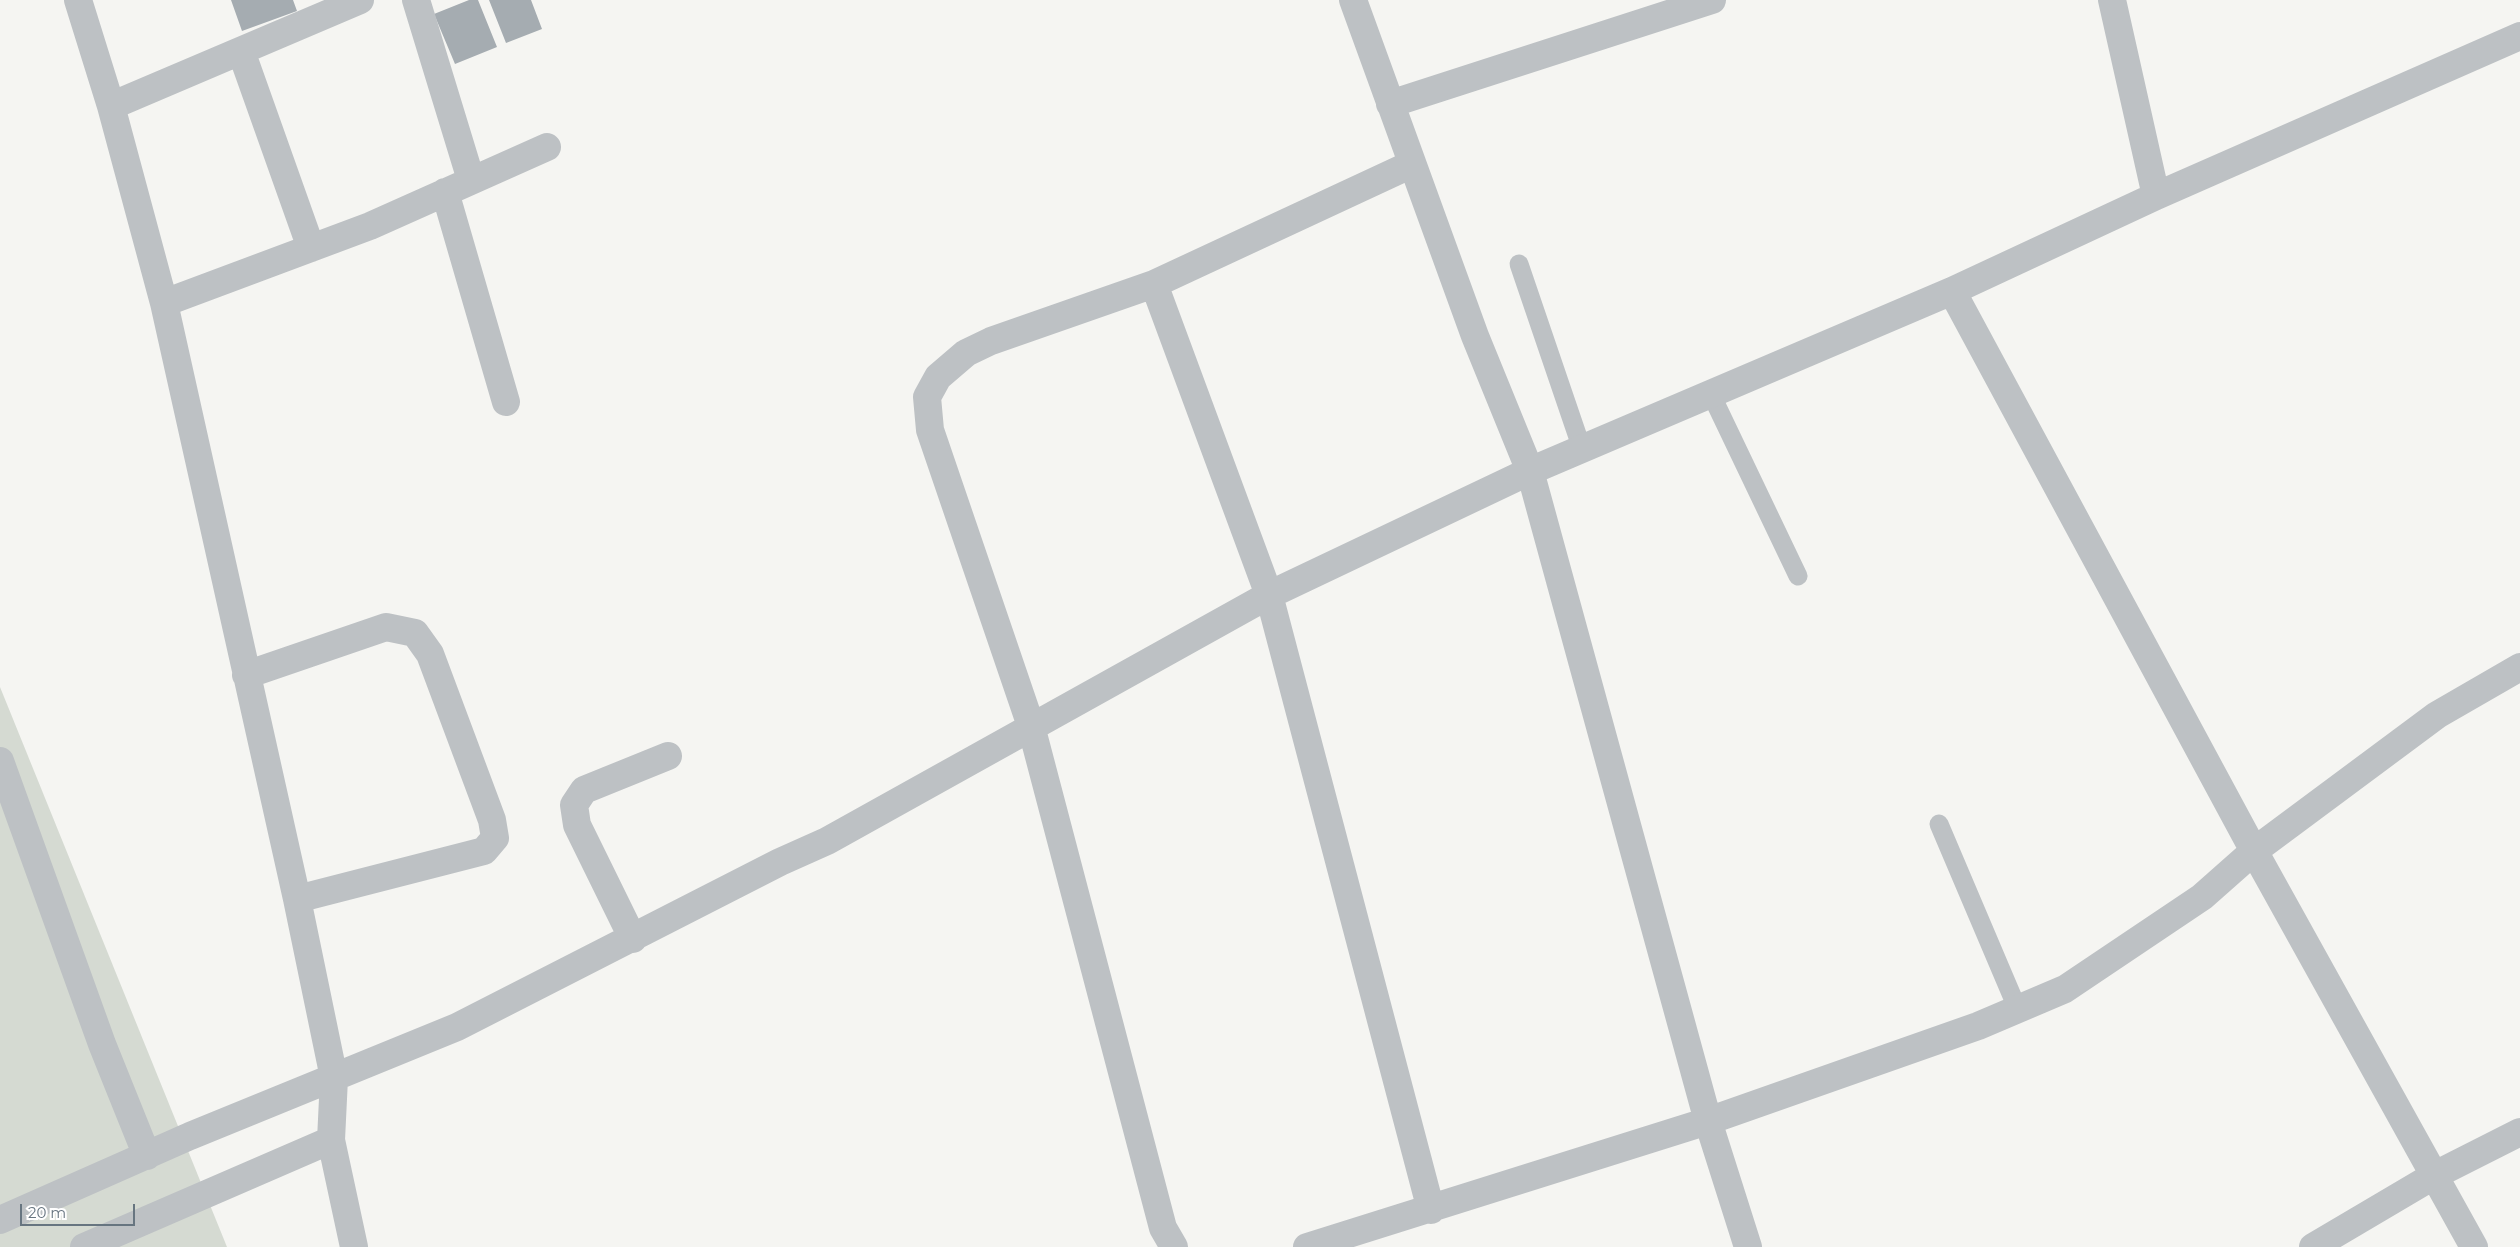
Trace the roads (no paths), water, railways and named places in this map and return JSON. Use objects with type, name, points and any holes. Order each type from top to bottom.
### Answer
[{"type":"street","points":[[78,0],[111,106],[164,304],[297,898],[334,1078],[331,1140],[354,1247]]},
{"type":"street","points":[[111,106],[360,0]]},
{"type":"street","points":[[416,0],[471,180]]},
{"type":"street","points":[[1353,0],[1475,336],[1530,471],[1708,1121],[1748,1247]]},
{"type":"street","points":[[1390,104],[1712,0]]},
{"type":"street","points":[[2112,0],[2156,196]]},
{"type":"street","points":[[0,1220],[190,1136],[457,1027],[633,939],[780,862],[827,841],[1269,595],[1530,471],[1952,291],[2156,196],[2519,38]]},
{"type":"street","points":[[241,51],[311,248]]},
{"type":"street","points":[[164,304],[370,226],[548,147]]},
{"type":"street","points":[[1174,1247],[1163,1228],[1031,726],[930,430],[927,397],[938,377],[966,353],[991,341],[1154,284],[1412,164]]},
{"type":"street","points":[[445,192],[506,402]]},
{"type":"street","points":[[1154,284],[1269,595],[1431,1210]]},
{"type":"street","points":[[1952,291],[2254,851],[2474,1247]]},
{"type":"street","points":[[246,675],[386,627],[415,633],[430,654],[492,820],[495,838],[484,851],[297,898]]},
{"type":"street","points":[[1307,1247],[1431,1210],[1708,1121],[1889,1059],[2018,1010],[2073,984],[2202,897],[2254,851],[2437,715],[2520,667]]},
{"type":"street","points":[[633,939],[577,825],[574,805],[584,790],[668,756]]},
{"type":"street","points":[[0,761],[102,1044],[147,1156]]},
{"type":"street","points":[[2313,1247],[2435,1175],[2520,1132]]},
{"type":"street","points":[[84,1247],[331,1140]]},
{"type":"lane","points":[[1519,264],[1582,449]]},
{"type":"lane","points":[[1711,394],[1798,576]]},
{"type":"lane","points":[[1939,824],[2018,1010]]}]
